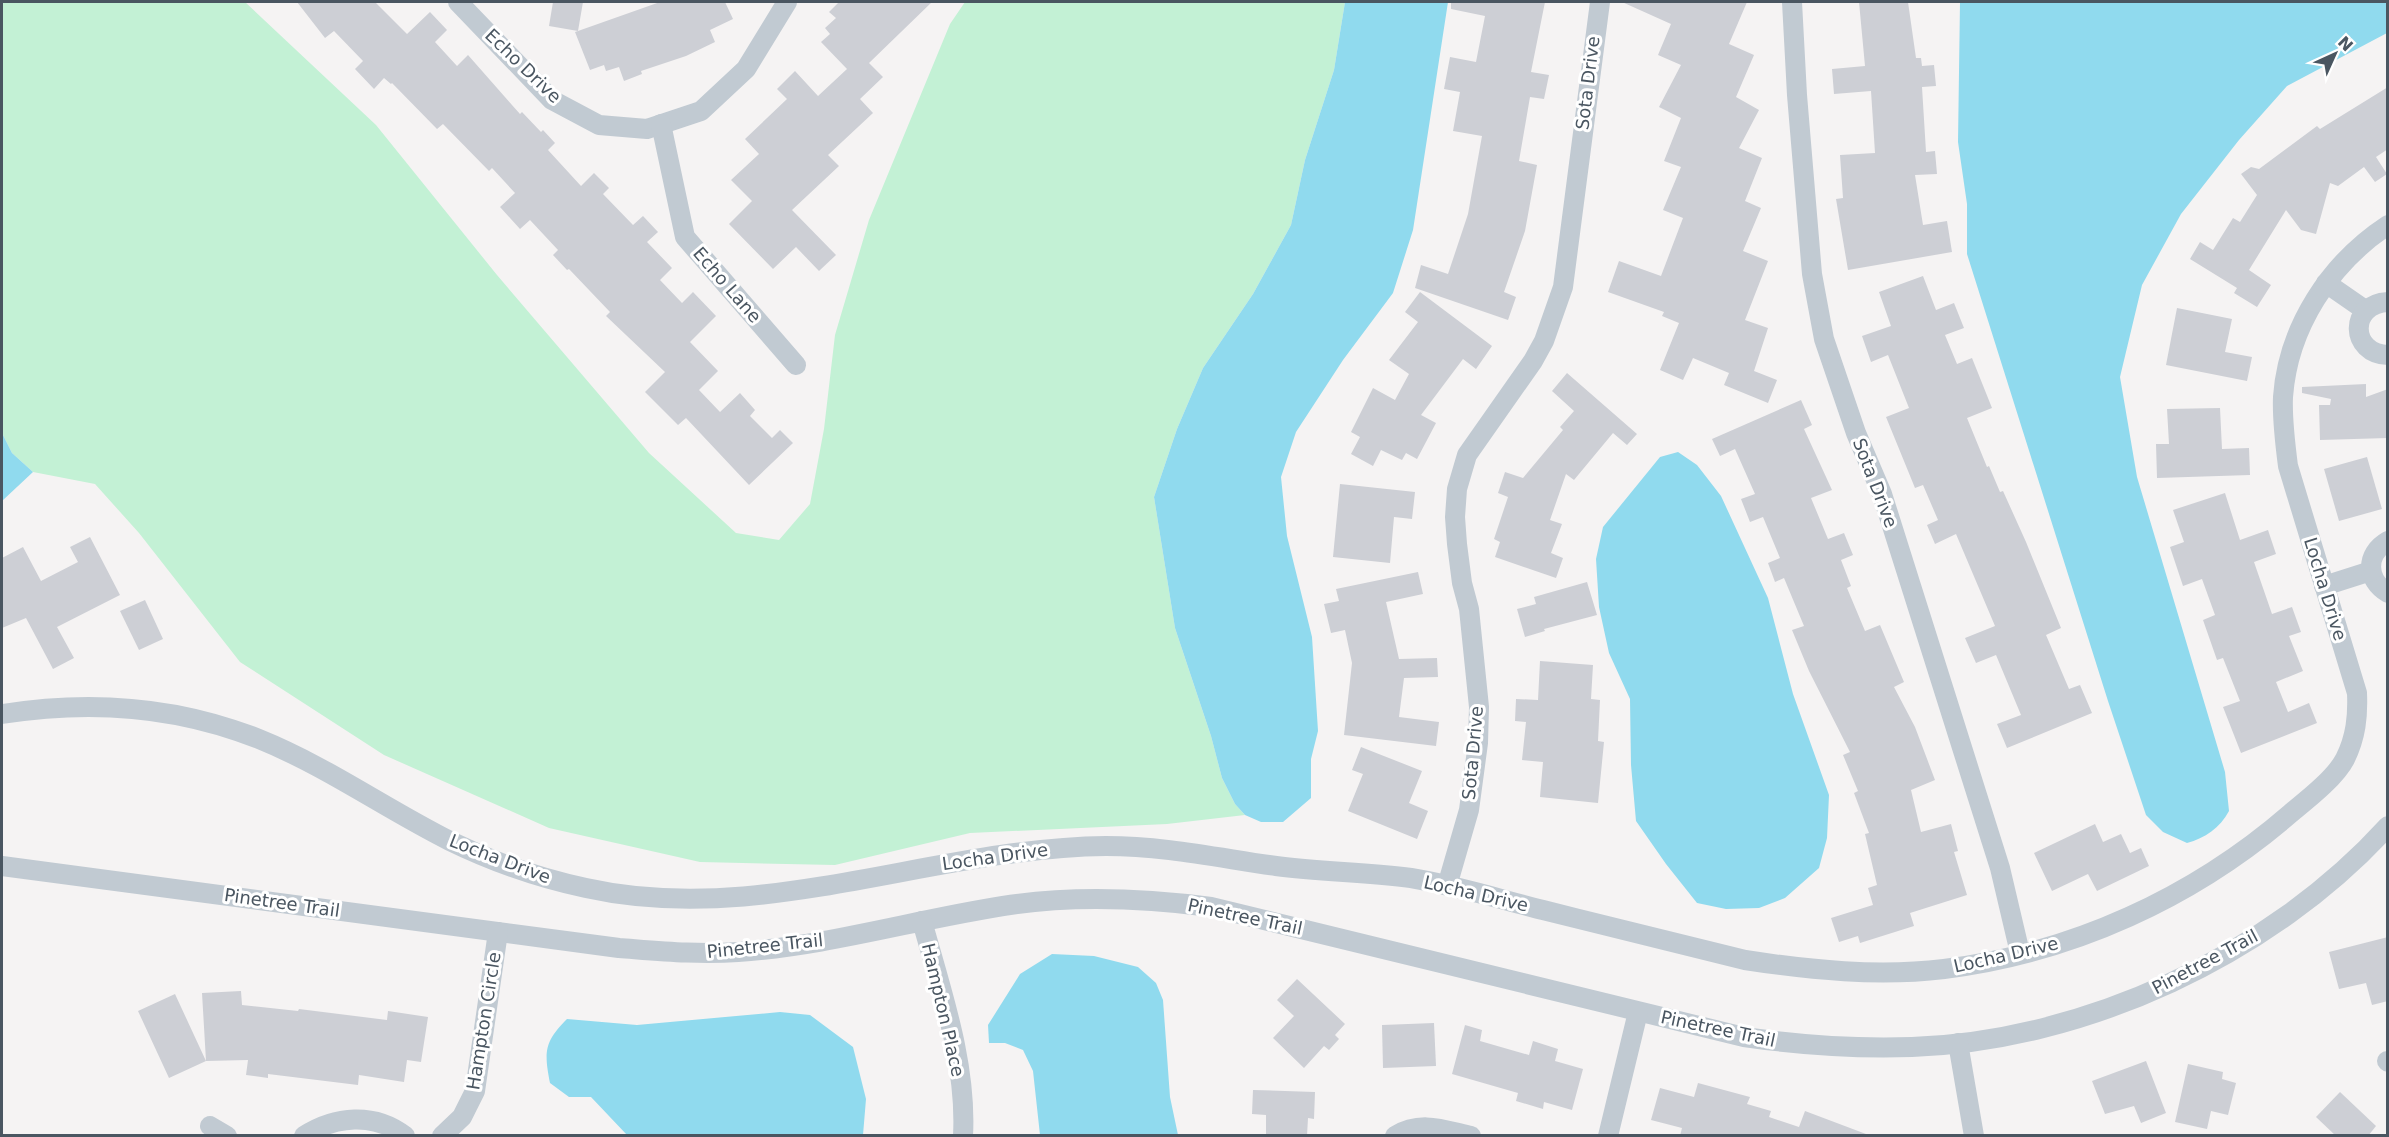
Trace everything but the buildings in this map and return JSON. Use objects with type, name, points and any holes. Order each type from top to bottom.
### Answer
[{"type":"street","name":"Echo Drive","points":[[458,2],[552,100],[599,125],[647,129],[701,111],[746,69],[787,2]]},
{"type":"street","name":"Sota Drive","points":[[1447,886],[1468,810],[1478,743],[1479,707],[1469,609],[1462,583],[1457,544],[1455,517],[1457,489],[1467,455],[1533,361],[1544,341],[1563,287],[1600,2]]},
{"type":"street","name":"Sota Drive","points":[[1792,2],[1812,274],[1824,339],[1856,433],[1882,494],[2000,868],[2020,953]]},
{"type":"street","name":"Echo Lane","points":[[661,124],[686,237],[796,365]]},
{"type":"street","name":"Locha Drive","points":[[2,714],[70,706],[122,707],[173,714],[224,726],[308,762],[446,839],[480,855],[533,874],[587,889],[624,895],[680,900],[736,899],[792,892],[994,855],[1051,848],[1109,846],[1174,849],[1274,866],[1411,878],[1744,960],[1791,968],[1910,972],[1983,963],[2067,941],[2149,909],[2241,853],[2278,825],[2316,792],[2344,761],[2353,741],[2358,717],[2357,693],[2288,466],[2283,434],[2283,396],[2289,362],[2301,325],[2326,283],[2347,256],[2388,225]]},
{"type":"street","points":[[2326,283],[2365,310]]},
{"type":"street","points":[[2388,302],[2372,305],[2360,318],[2360,336],[2364,345],[2379,355],[2388,355]]},
{"type":"street","points":[[2388,541],[2374,552],[2371,571],[2373,580],[2388,593]]},
{"type":"street","points":[[2324,586],[2371,571]]},
{"type":"street","name":"Pinetree Trail","points":[[2,866],[498,932],[678,953],[725,952],[796,945],[1003,906],[1059,900],[1114,898],[1170,901],[1211,907],[1744,1037],[1800,1045],[1857,1048],[1914,1047],[1958,1043],[2047,1026],[2088,1015],[2141,996],[2193,972],[2242,944],[2289,913],[2334,878],[2388,826]]},
{"type":"street","name":"Hampton Place","points":[[922,921],[951,1030],[960,1080],[963,1136]]},
{"type":"street","name":"Hampton Circle","points":[[442,1136],[462,1117],[476,1091],[498,932]]},
{"type":"street","points":[[1608,1136],[1638,1012]]},
{"type":"street","points":[[1958,1043],[1974,1136]]},
{"type":"street","points":[[304,1136],[331,1122],[360,1119],[389,1126],[405,1136]]},
{"type":"street","points":[[1395,1136],[1408,1128],[1431,1127],[1471,1136]]},
{"type":"green space","points":[[2,2],[245,2],[376,125],[497,275],[649,453],[736,533],[779,540],[810,504],[824,429],[835,335],[869,220],[950,24],[965,2],[1345,2],[1334,70],[1305,160],[1291,225],[1253,294],[1203,368],[1177,429],[1154,497],[1175,628],[1211,736],[1222,778],[1235,804],[1245,815],[1167,824],[970,833],[835,865],[700,862],[549,828],[384,755],[240,662],[139,533],[95,484],[33,472],[12,453],[2,433]]},
{"type":"water","points":[[1345,2],[1448,2],[1413,230],[1393,293],[1343,360],[1296,432],[1281,477],[1287,536],[1312,637],[1318,731],[1311,759],[1311,798],[1283,822],[1261,822],[1245,815],[1235,804],[1222,778],[1211,736],[1175,628],[1154,497],[1177,429],[1203,368],[1253,294],[1291,225],[1305,160],[1334,70]]},
{"type":"water","points":[[1960,2],[2387,2],[2387,33],[2287,86],[2239,140],[2181,214],[2142,285],[2120,377],[2137,477],[2225,772],[2229,811],[2211,831],[2187,843],[2163,832],[2146,815],[1967,254],[1967,204],[1958,142]]},
{"type":"water","points":[[2,433],[12,453],[33,472],[2,501]]},
{"type":"water","points":[[1678,452],[1697,465],[1721,496],[1768,598],[1793,694],[1829,795],[1827,838],[1819,868],[1785,898],[1759,908],[1726,909],[1697,903],[1636,821],[1631,765],[1630,699],[1609,653],[1599,607],[1596,559],[1603,527],[1660,457]]},
{"type":"water","points":[[1052,954],[1094,956],[1138,967],[1156,983],[1163,1000],[1170,1097],[1178,1135],[1040,1135],[1033,1071],[1023,1050],[1005,1043],[989,1043],[988,1025],[1020,974]]},
{"type":"water","points":[[780,1012],[810,1015],[853,1047],[866,1099],[863,1135],[627,1135],[591,1097],[569,1097],[550,1083],[547,1063],[548,1048],[554,1034],[567,1019],[637,1025]]}]
